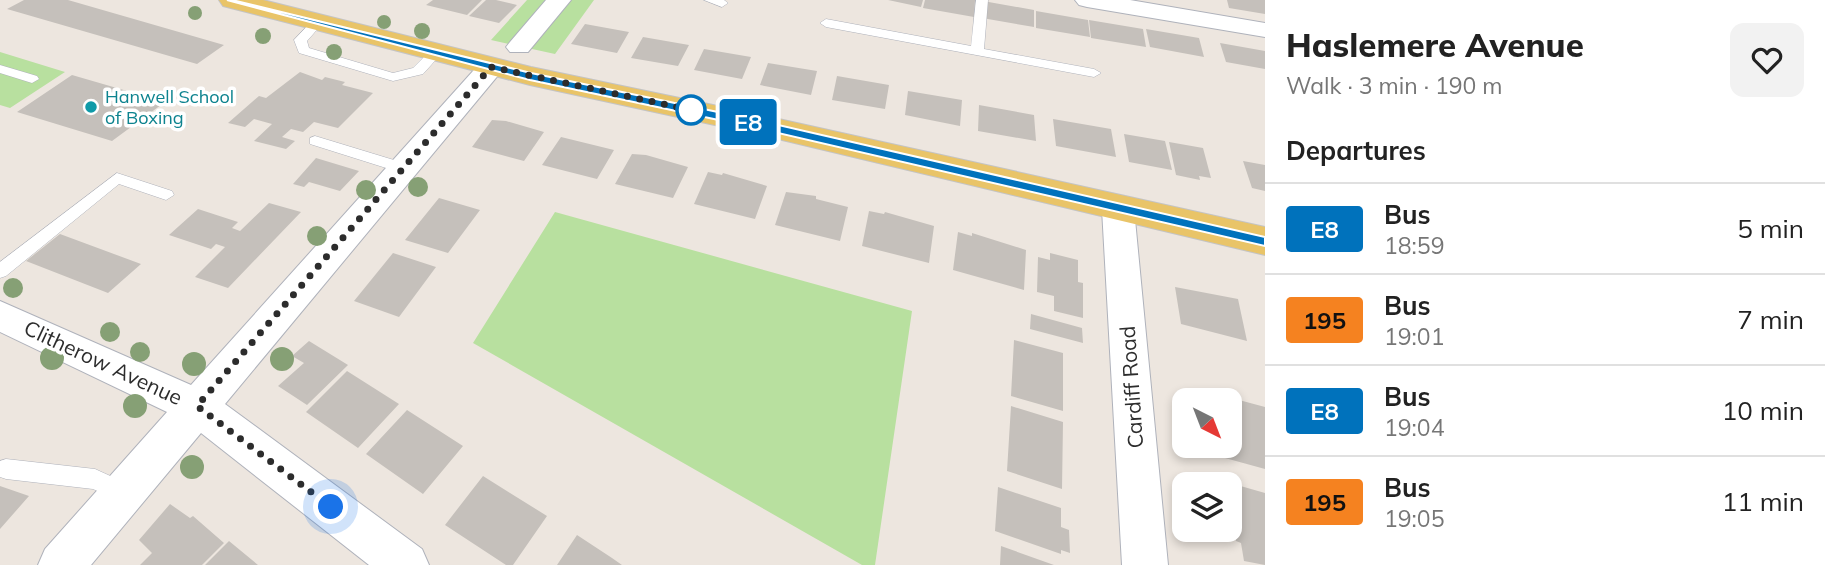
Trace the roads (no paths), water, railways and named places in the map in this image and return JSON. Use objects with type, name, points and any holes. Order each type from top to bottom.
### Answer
[{"type":"main road","points":[[232,0],[491,67],[774,128],[1265,241]]},
{"type":"street","points":[[519,47],[559,0]]},
{"type":"street","points":[[1087,0],[1265,30]]},
{"type":"street","points":[[61,565],[491,67]]},
{"type":"street","name":"Cardiff Road","points":[[1118,209],[1145,565]]},
{"type":"street","name":"Clitherow Avenue","points":[[0,316],[197,406],[406,565]]},
{"type":"lane","points":[[977,50],[982,0]]},
{"type":"lane","points":[[826,23],[1094,73]]},
{"type":"lane","points":[[0,69],[32,79]]},
{"type":"lane","points":[[315,141],[402,168]]},
{"type":"lane","points":[[0,271],[117,178],[166,195]]},
{"type":"lane","points":[[6,469],[95,479],[122,492]]},
{"type":"place","name":"Hanwell School of Boxing","points":[[91,107]]}]
